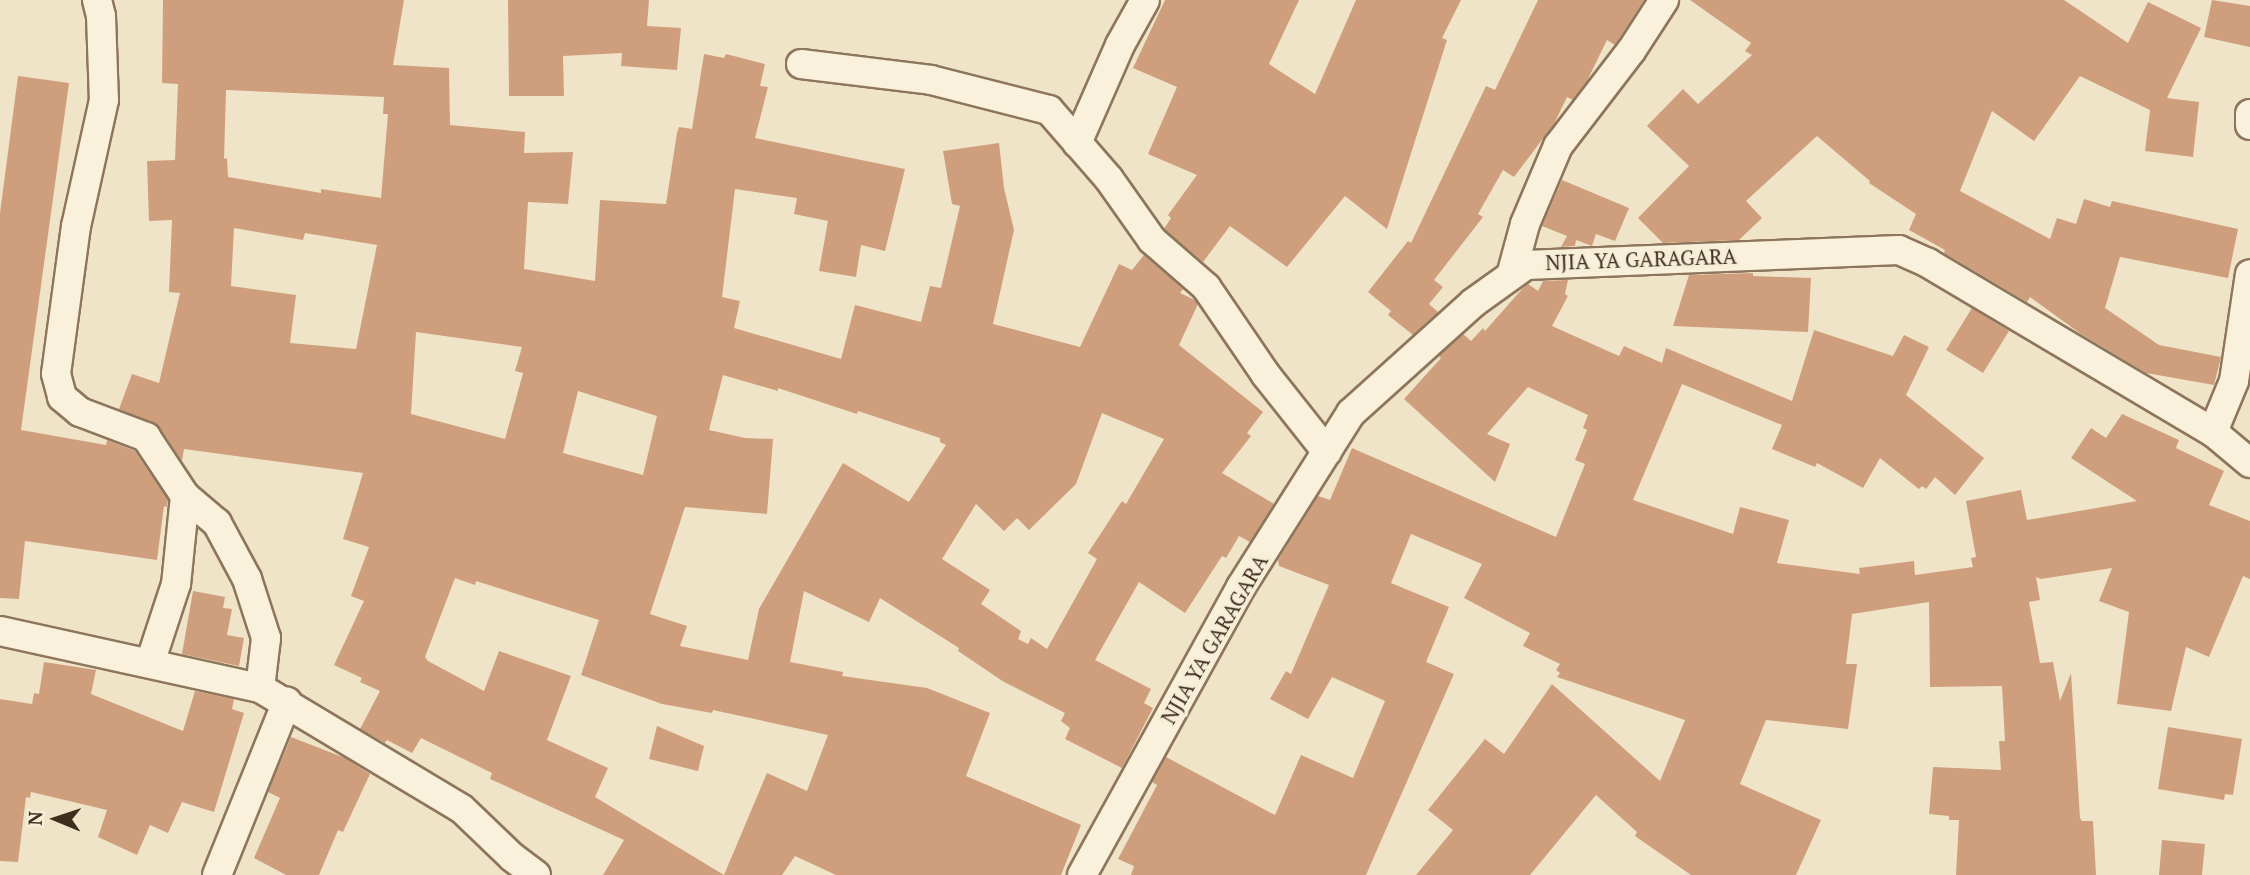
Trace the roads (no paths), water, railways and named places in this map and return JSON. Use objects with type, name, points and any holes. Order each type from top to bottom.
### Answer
[{"type":"street","points":[[97,0],[104,100],[76,226],[56,374],[62,397],[80,412],[146,437],[185,496],[217,523],[247,579],[266,638],[260,688]]},
{"type":"street","points":[[1077,143],[1120,45],[1145,0]]},
{"type":"street","points":[[1512,272],[1525,225],[1558,146],[1631,51],[1664,0]]},
{"type":"street","points":[[801,64],[931,80],[1049,110],[1109,179],[1152,240],[1206,287],[1266,374],[1327,452]]},
{"type":"street","points":[[2250,114],[2250,125]]},
{"type":"street","name":"NJIA YA GARAGARA","points":[[1082,875],[1241,587],[1351,413],[1512,272],[1526,265],[1540,262],[1899,250],[1928,263],[2213,432],[2250,463]]},
{"type":"street","points":[[2213,432],[2234,381],[2250,274]]},
{"type":"street","points":[[150,663],[176,584],[185,496]]},
{"type":"street","points":[[0,631],[260,688],[462,809],[506,866],[536,875]]},
{"type":"street","points":[[217,875],[287,702]]}]
